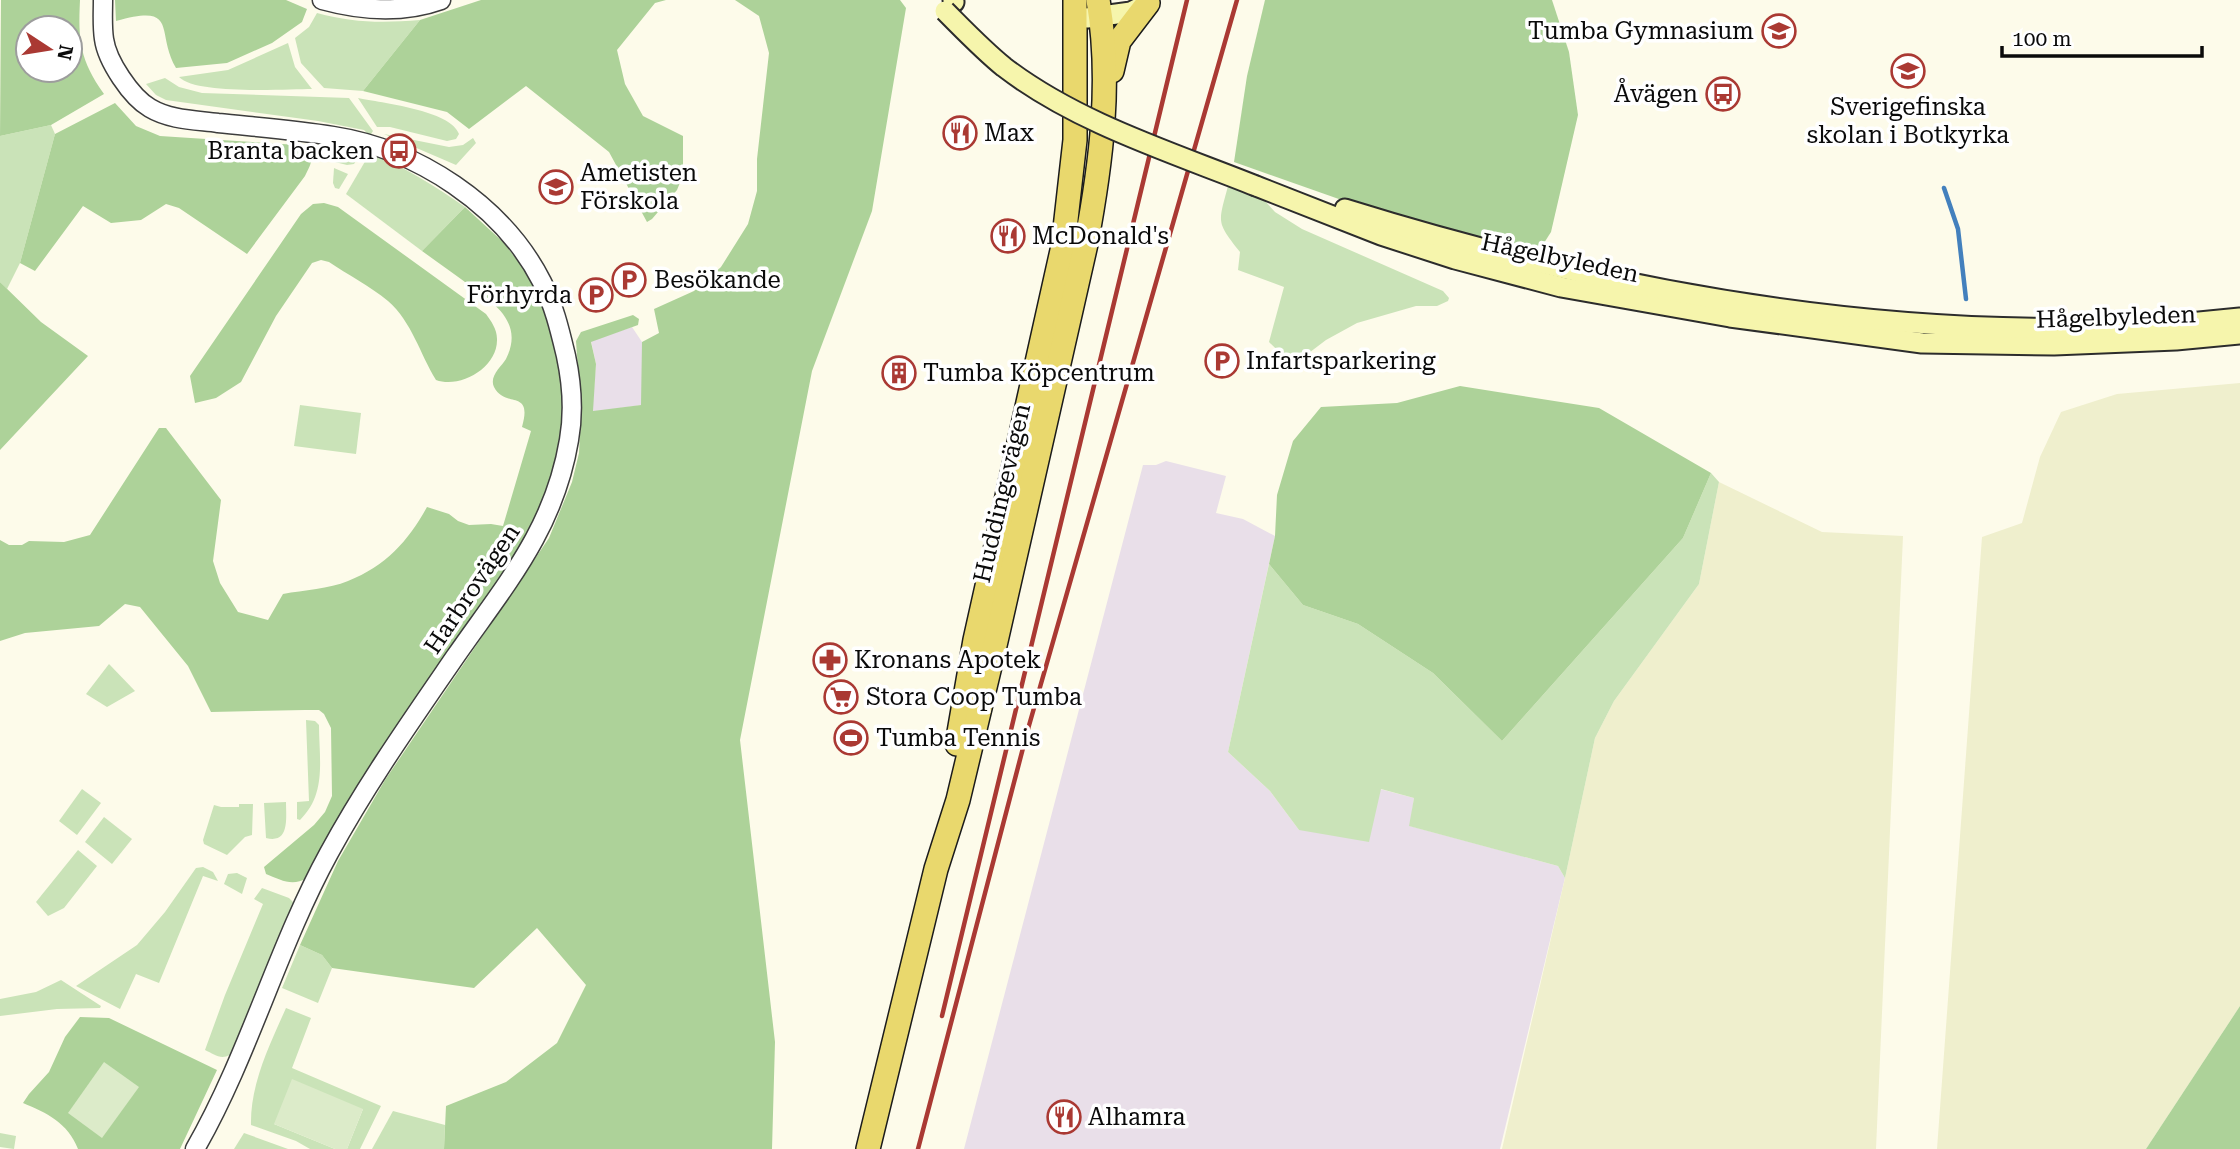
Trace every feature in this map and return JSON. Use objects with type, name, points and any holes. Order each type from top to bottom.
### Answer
[{"type":"main road","points":[[1076,5],[1131,12],[1149,1]]},
{"type":"main road","points":[[1105,101],[1119,41],[1149,1]]},
{"type":"main road","name":"Hågelbyleden","points":[[947,3],[1013,60],[1078,102],[1381,235],[1455,259],[1561,287],[1730,317],[1922,342],[2054,345],[2176,340],[2240,334]]},
{"type":"main road","name":"Huddingevägen","points":[[868,1149],[936,869],[975,640],[1063,246],[1075,139],[1076,5]]},
{"type":"main road","name":"Huddingevägen","points":[[936,869],[958,800],[1099,178],[1105,101],[1100,8]]},
{"type":"main road","name":"Hågelbyleden","points":[[1257,181],[1472,247],[1564,270],[1743,303],[1923,325],[2057,328],[2172,324],[2240,318]]},
{"type":"street","name":"Harbrovägen","points":[[103,0],[104,42],[130,89],[151,108],[187,119],[333,136],[370,143],[426,168],[461,190],[500,225],[530,261],[540,278],[561,332],[571,381],[572,412],[566,458],[552,506],[537,537],[377,773],[327,857],[307,897],[219,1103],[195,1149]]},
{"type":"street","points":[[323,0],[351,8],[380,10],[423,7],[441,0]]},
{"type":"shaded area","points":[[632,327],[642,342],[642,405],[592,412],[596,364],[591,341]]},
{"type":"shaded area","points":[[1166,461],[1226,476],[1216,513],[1243,519],[1275,536],[1228,752],[1270,791],[1299,830],[1380,789],[1414,798],[1410,826],[1558,866],[1565,878],[1500,1149],[964,1149],[1143,465],[1156,465]]},
{"type":"green space","points":[[1,0],[80,0],[80,14],[14,14],[14,84],[84,84],[84,57],[104,94],[51,125],[0,136]]},
{"type":"green space","points":[[115,0],[286,0],[307,9],[302,22],[272,43],[227,63],[176,68],[158,18],[136,16],[116,21]]},
{"type":"green space","points":[[481,0],[666,0],[655,3],[617,50],[625,84],[643,116],[683,136],[683,175],[677,190],[652,219],[647,222],[609,152],[526,86],[469,129],[447,112],[363,91],[420,20]]},
{"type":"green space","points":[[735,0],[900,0],[906,8],[872,211],[812,371],[740,740],[775,1042],[772,1149],[444,1149],[446,1106],[506,1082],[557,1043],[586,985],[537,928],[474,988],[332,968],[322,955],[300,945],[338,861],[385,780],[549,538],[572,482],[579,453],[581,413],[576,341],[581,332],[633,315],[639,319],[638,325],[591,342],[596,364],[593,411],[641,405],[642,342],[659,333],[654,309],[694,291],[721,267],[748,224],[757,191],[757,159],[769,53],[759,16]]},
{"type":"green space","points":[[1265,0],[1552,0],[1569,52],[1578,115],[1551,232],[1544,243],[1528,251],[1370,210],[1234,162],[1247,76]]},
{"type":"green space","points":[[317,13],[368,21],[420,20],[363,91],[324,88],[301,63],[295,38],[309,27]]},
{"type":"green space","points":[[288,43],[295,67],[312,89],[222,89],[189,83],[179,77],[228,70]]},
{"type":"green space","points":[[165,78],[179,87],[202,93],[349,98],[373,131],[370,136],[364,130],[318,121],[166,100],[156,95],[146,84]]},
{"type":"green space","points":[[358,98],[430,113],[453,126],[459,134],[456,139],[447,141],[390,127],[377,127]]},
{"type":"green space","points":[[115,103],[136,126],[160,136],[298,145],[310,155],[310,166],[247,254],[179,208],[166,204],[141,220],[111,223],[83,206],[35,271],[20,263],[55,134]]},
{"type":"green space","points":[[51,125],[55,134],[20,263],[7,289],[0,282],[0,136]]},
{"type":"green space","points":[[384,134],[449,147],[463,145],[473,138],[476,143],[456,165]]},
{"type":"green space","points":[[351,145],[365,146],[354,164],[335,162],[341,153]]},
{"type":"green space","points":[[370,153],[419,177],[465,207],[422,251],[346,194]]},
{"type":"green space","points":[[334,168],[348,174],[339,189],[335,188],[333,183]]},
{"type":"green space","points":[[1228,186],[1265,201],[1275,212],[1302,229],[1443,291],[1449,298],[1448,301],[1437,306],[1416,306],[1357,323],[1326,340],[1293,365],[1269,342],[1284,287],[1238,270],[1240,252],[1221,222]]},
{"type":"green space","points":[[324,203],[338,207],[486,314],[497,335],[496,349],[491,359],[476,374],[466,379],[446,382],[436,380],[410,328],[396,309],[366,285],[329,262],[321,260],[312,263],[276,316],[241,382],[216,398],[195,403],[190,376],[301,214],[313,204]]},
{"type":"green space","points":[[465,207],[503,242],[525,270],[545,303],[557,346],[563,386],[563,437],[555,475],[516,561],[368,769],[307,878],[286,882],[266,874],[264,867],[314,825],[325,812],[332,796],[331,728],[324,714],[319,710],[211,712],[188,666],[140,607],[125,604],[99,626],[25,633],[0,641],[0,540],[9,545],[22,545],[29,541],[64,542],[90,535],[159,428],[166,428],[221,500],[213,561],[220,583],[238,612],[268,620],[283,594],[333,586],[362,575],[395,551],[427,507],[449,514],[469,525],[503,526],[531,431],[522,427],[524,407],[521,403],[499,393],[493,383],[494,375],[506,359],[511,346],[508,323],[495,305],[422,251]]},
{"type":"green space","points":[[0,282],[41,322],[88,356],[0,450]]},
{"type":"green space","points":[[2240,383],[2240,1006],[2146,1149],[1937,1149],[1982,537],[2022,523],[2040,457],[2061,412],[2117,394]]},
{"type":"green space","points":[[1460,386],[1599,408],[1711,473],[1683,538],[1502,741],[1433,673],[1358,624],[1303,605],[1269,564],[1275,536],[1277,495],[1293,441],[1321,407],[1397,403]]},
{"type":"green space","points":[[300,405],[361,413],[356,454],[294,446]]},
{"type":"green space","points":[[1711,473],[1719,482],[1699,584],[1614,701],[1595,738],[1565,878],[1558,866],[1409,826],[1414,798],[1381,789],[1369,842],[1299,830],[1270,791],[1228,752],[1269,564],[1303,605],[1358,624],[1433,673],[1502,741],[1683,538]]},
{"type":"green space","points":[[1719,482],[1822,532],[1903,536],[1876,1149],[1502,1149],[1595,738],[1614,701],[1699,584]]},
{"type":"green space","points":[[109,664],[135,691],[107,707],[86,694]]},
{"type":"green space","points":[[306,720],[315,721],[319,725],[320,776],[309,810],[300,820],[297,819],[297,802],[309,801]]},
{"type":"green space","points":[[82,789],[101,803],[77,835],[59,821]]},
{"type":"green space","points":[[286,802],[283,833],[274,839],[266,838],[264,803]]},
{"type":"green space","points":[[239,804],[253,804],[252,835],[245,837],[227,855],[204,844],[214,805],[239,807]]},
{"type":"green space","points":[[104,817],[132,839],[112,864],[85,842]]},
{"type":"green space","points":[[78,850],[97,866],[64,908],[48,916],[36,902]]},
{"type":"green space","points":[[203,867],[213,872],[218,881],[203,876],[159,983],[136,974],[120,1009],[76,986],[137,945],[165,912],[196,868]]},
{"type":"green space","points":[[237,873],[247,878],[242,894],[224,884],[228,874]]},
{"type":"green space","points":[[262,888],[289,898],[294,903],[294,909],[230,1055],[220,1057],[205,1050],[263,904],[254,899]]},
{"type":"green space","points":[[300,945],[322,955],[332,968],[318,1003],[282,988]]},
{"type":"green space","points":[[61,980],[101,1006],[100,1008],[57,1009],[0,1016],[0,999],[36,992]]},
{"type":"green space","points":[[2240,1006],[2240,1149],[2146,1149]]},
{"type":"green space","points":[[286,1008],[311,1018],[292,1068],[381,1106],[360,1149],[347,1149],[363,1109],[274,1124],[335,1149],[310,1149],[296,1141],[251,1125],[257,1079]]},
{"type":"green space","points":[[80,1017],[109,1018],[217,1070],[180,1149],[78,1149],[63,1126],[23,1103],[49,1072],[65,1037]]},
{"type":"green space","points":[[104,1062],[139,1087],[102,1138],[68,1113]]},
{"type":"green space","points":[[292,1079],[363,1109],[347,1149],[335,1149],[274,1124]]},
{"type":"green space","points":[[393,1111],[445,1125],[444,1149],[372,1149]]},
{"type":"green space","points":[[0,1133],[16,1136],[14,1149],[0,1147]]},
{"type":"green space","points":[[244,1133],[288,1149],[234,1149]]},
{"type":"waterway","points":[[1944,188],[1958,229],[1966,299]]},
{"type":"railway","points":[[942,1016],[1187,0]]},
{"type":"railway","points":[[918,1149],[1028,729],[1237,0]]},
{"type":"place","name":"Tumba Gymnasium","points":[[1779,31]]},
{"type":"place","name":"Sverigefinska skolan i Botkyrka","points":[[1908,71]]},
{"type":"place","name":"Åvägen","points":[[1723,94]]},
{"type":"place","name":"Max","points":[[960,133]]},
{"type":"place","name":"Branta backen","points":[[399,151]]},
{"type":"place","name":"Ametisten Förskola","points":[[556,187]]},
{"type":"place","name":"McDonald's","points":[[1008,236]]},
{"type":"place","name":"Besökande","points":[[629,280]]},
{"type":"place","name":"Förhyrda","points":[[596,295]]},
{"type":"place","name":"Infartsparkering","points":[[1222,361]]},
{"type":"place","name":"Tumba Köpcentrum","points":[[899,373]]},
{"type":"place","name":"Kronans Apotek","points":[[830,660]]},
{"type":"place","name":"Stora Coop Tumba","points":[[841,697]]},
{"type":"place","name":"Tumba Tennis","points":[[851,738]]},
{"type":"place","name":"Alhamra","points":[[1064,1117]]}]
